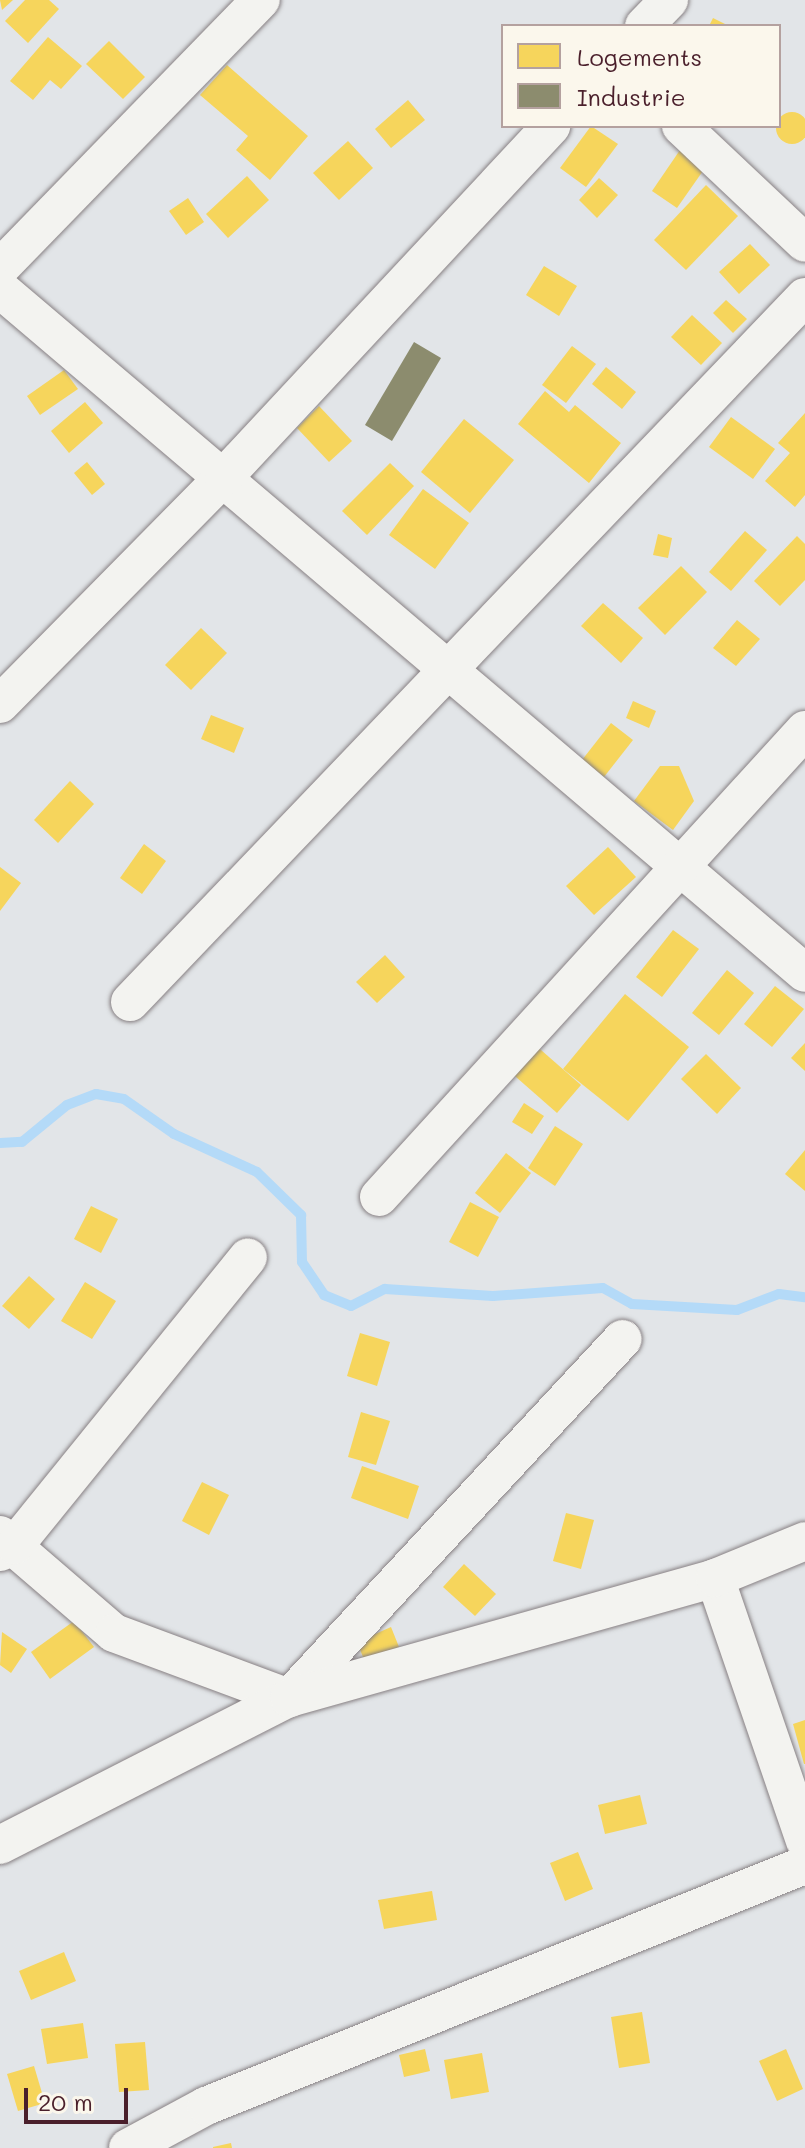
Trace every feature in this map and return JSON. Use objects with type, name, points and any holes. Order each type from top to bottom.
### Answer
[{"type":"street","points":[[0,268],[261,0]]},
{"type":"street","points":[[646,24],[669,0]]},
{"type":"street","points":[[0,704],[224,477],[549,128]]},
{"type":"street","points":[[683,128],[805,243]]},
{"type":"street","points":[[0,289],[224,477],[674,868],[805,973]]},
{"type":"street","points":[[130,1002],[805,297]]},
{"type":"street","points":[[379,1197],[674,868],[805,730]]},
{"type":"street","points":[[248,1257],[5,1544],[114,1633],[289,1698]]},
{"type":"street","points":[[289,1698],[623,1339]]},
{"type":"street","points":[[0,1845],[289,1698],[715,1578],[805,1541]]},
{"type":"street","points":[[715,1578],[805,1841]]},
{"type":"street","points":[[128,2148],[206,2106],[805,1865]]},
{"type":"building: Logements","points":[[0,0],[13,0],[2,10]]},
{"type":"building: Logements","points":[[25,0],[49,0],[59,9],[28,43],[5,21]]},
{"type":"building: Logements","points":[[713,18],[725,24],[710,24]]},
{"type":"building: Logements","points":[[48,37],[82,66],[61,89],[50,80],[33,100],[10,81]]},
{"type":"building: Logements","points":[[109,41],[145,77],[123,99],[86,64]]},
{"type":"building: Logements","points":[[227,65],[308,136],[270,180],[236,150],[248,136],[200,95]]},
{"type":"building: Logements","points":[[408,100],[425,120],[391,148],[375,129]]},
{"type":"building: Logements","points":[[792,112],[803,117],[806,135],[803,139],[792,144],[781,139],[776,128],[781,128],[781,117]]},
{"type":"building: Logements","points":[[590,128],[618,144],[586,187],[560,168]]},
{"type":"building: Logements","points":[[348,141],[373,168],[339,200],[313,173]]},
{"type":"building: Logements","points":[[680,150],[705,168],[677,208],[652,191]]},
{"type":"building: Logements","points":[[247,176],[269,200],[228,238],[206,214]]},
{"type":"building: Logements","points":[[599,178],[618,195],[597,218],[579,200]]},
{"type":"building: Logements","points":[[706,185],[738,216],[686,270],[654,240]]},
{"type":"building: Logements","points":[[188,198],[204,222],[186,235],[169,211]]},
{"type":"building: Logements","points":[[750,244],[770,265],[739,294],[719,272]]},
{"type":"building: Logements","points":[[544,266],[577,286],[559,316],[526,295]]},
{"type":"building: Logements","points":[[726,300],[747,319],[733,333],[713,313]]},
{"type":"building: Logements","points":[[692,315],[722,343],[701,365],[671,337]]},
{"type":"building: Logements","points":[[572,346],[596,364],[566,403],[542,385]]},
{"type":"building: Logements","points":[[606,367],[636,392],[622,409],[592,384]]},
{"type":"building: Logements","points":[[64,370],[78,389],[40,415],[27,396]]},
{"type":"building: Logements","points":[[545,391],[569,412],[575,405],[621,443],[589,483],[518,424]]},
{"type":"building: Logements","points":[[85,402],[103,423],[69,453],[51,431]]},
{"type":"building: Logements","points":[[319,406],[352,441],[329,462],[297,428]]},
{"type":"building: Logements","points":[[805,413],[805,495],[795,507],[765,481],[790,453],[778,443]]},
{"type":"building: Logements","points":[[731,417],[775,449],[753,479],[709,447]]},
{"type":"building: Logements","points":[[464,419],[514,460],[470,513],[421,472]]},
{"type":"building: Logements","points":[[87,462],[105,484],[92,495],[74,473]]},
{"type":"building: Logements","points":[[390,463],[414,486],[367,535],[342,511]]},
{"type":"building: Logements","points":[[423,489],[469,523],[435,569],[389,535]]},
{"type":"building: Logements","points":[[745,531],[767,550],[731,591],[709,572]]},
{"type":"building: Logements","points":[[658,534],[672,538],[668,558],[653,555]]},
{"type":"building: Logements","points":[[797,536],[805,544],[805,580],[780,606],[754,581]]},
{"type":"building: Logements","points":[[681,566],[707,592],[665,635],[638,608]]},
{"type":"building: Logements","points":[[603,603],[643,638],[621,663],[581,626]]},
{"type":"building: Logements","points":[[737,620],[760,639],[736,666],[713,648]]},
{"type":"building: Logements","points":[[201,628],[227,653],[191,690],[165,665]]},
{"type":"building: Logements","points":[[633,701],[656,711],[649,728],[626,718]]},
{"type":"building: Logements","points":[[211,715],[244,728],[234,753],[201,739]]},
{"type":"building: Logements","points":[[611,723],[633,740],[604,777],[582,760]]},
{"type":"building: Logements","points":[[660,766],[679,766],[694,801],[673,830],[634,801]]},
{"type":"building: Logements","points":[[70,781],[94,804],[58,843],[34,820]]},
{"type":"building: Logements","points":[[144,844],[166,861],[142,894],[120,878]]},
{"type":"building: Logements","points":[[608,847],[636,877],[594,915],[566,886]]},
{"type":"building: Logements","points":[[0,867],[21,883],[0,911]]},
{"type":"building: Logements","points":[[673,930],[699,949],[662,997],[636,977]]},
{"type":"building: Logements","points":[[385,955],[405,977],[377,1003],[356,982]]},
{"type":"building: Logements","points":[[727,970],[754,993],[719,1035],[692,1013]]},
{"type":"building: Logements","points":[[775,986],[804,1009],[772,1047],[744,1024]]},
{"type":"building: Logements","points":[[625,994],[689,1047],[628,1121],[563,1069]]},
{"type":"building: Logements","points":[[533,1043],[581,1085],[557,1113],[508,1070]]},
{"type":"building: Logements","points":[[805,1043],[805,1071],[791,1058]]},
{"type":"building: Logements","points":[[706,1054],[741,1088],[717,1114],[681,1079]]},
{"type":"building: Logements","points":[[524,1103],[544,1116],[532,1134],[512,1122]]},
{"type":"building: Logements","points":[[555,1126],[583,1144],[555,1186],[528,1168]]},
{"type":"building: Logements","points":[[805,1150],[805,1191],[785,1174]]},
{"type":"building: Logements","points":[[506,1153],[531,1173],[500,1213],[475,1193]]},
{"type":"building: Logements","points":[[470,1202],[499,1217],[478,1257],[449,1242]]},
{"type":"building: Logements","points":[[91,1206],[118,1219],[101,1253],[74,1239]]},
{"type":"building: Logements","points":[[29,1276],[55,1299],[29,1329],[2,1306]]},
{"type":"building: Logements","points":[[85,1282],[116,1301],[92,1339],[61,1321]]},
{"type":"building: Logements","points":[[360,1333],[390,1342],[377,1386],[347,1376]]},
{"type":"building: Logements","points":[[361,1412],[390,1421],[376,1465],[348,1457]]},
{"type":"building: Logements","points":[[362,1466],[419,1486],[408,1519],[351,1498]]},
{"type":"building: Logements","points":[[202,1482],[229,1495],[209,1535],[182,1521]]},
{"type":"building: Logements","points":[[566,1513],[594,1520],[581,1569],[553,1561]]},
{"type":"building: Logements","points":[[464,1564],[496,1594],[475,1616],[443,1587]]},
{"type":"building: Logements","points":[[74,1621],[94,1647],[50,1679],[31,1652]]},
{"type":"building: Logements","points":[[391,1627],[399,1647],[365,1662],[357,1642]]},
{"type":"building: Logements","points":[[2,1632],[27,1649],[11,1673],[0,1665]]},
{"type":"building: Logements","points":[[805,1720],[805,1764],[804,1764],[793,1724]]},
{"type":"building: Logements","points":[[640,1795],[647,1824],[605,1834],[598,1805]]},
{"type":"building: Logements","points":[[578,1852],[593,1889],[565,1901],[550,1863]]},
{"type":"building: Logements","points":[[432,1891],[437,1920],[384,1929],[378,1900]]},
{"type":"building: Logements","points":[[64,1952],[76,1981],[31,2000],[19,1971]]},
{"type":"building: Logements","points":[[642,2012],[650,2063],[619,2068],[611,2017]]},
{"type":"building: Logements","points":[[83,2023],[88,2058],[47,2064],[41,2029]]},
{"type":"building: Logements","points":[[145,2042],[149,2090],[119,2092],[115,2044]]},
{"type":"building: Logements","points":[[425,2049],[430,2071],[404,2077],[399,2055]]},
{"type":"building: Logements","points":[[786,2049],[803,2089],[777,2101],[759,2061]]},
{"type":"building: Logements","points":[[482,2053],[489,2092],[451,2099],[444,2060]]},
{"type":"building: Logements","points":[[34,2066],[45,2103],[18,2111],[7,2074]]},
{"type":"building: Logements","points":[[231,2143],[232,2148],[213,2148],[213,2147]]},
{"type":"building: Industrie","points":[[414,342],[441,358],[392,441],[365,425]]},
{"type":"waterway","points":[[0,1143],[22,1142],[67,1105],[96,1094],[124,1099],[174,1134],[257,1172],[301,1215],[302,1262],[324,1295],[351,1306],[385,1289],[493,1296],[603,1288],[632,1304],[737,1310],[779,1294],[805,1297]]}]
